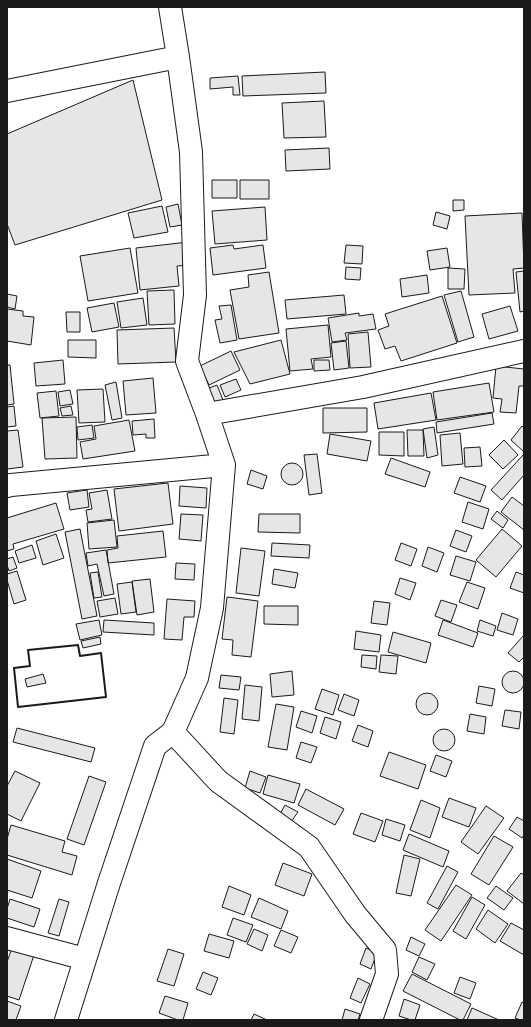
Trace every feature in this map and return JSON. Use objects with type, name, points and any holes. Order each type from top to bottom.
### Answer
[{"type":"street","points":[[66,1020],[155,746],[172,732],[197,678],[212,608],[224,465],[187,361],[195,294],[191,152],[170,7]]},
{"type":"street","points":[[7,91],[178,57]]},
{"type":"street","points":[[207,414],[363,387],[524,351]]},
{"type":"street","points":[[7,486],[224,465]]},
{"type":"street","points":[[172,732],[218,781],[309,847],[355,914],[385,950],[387,974],[371,1020]]},
{"type":"street","points":[[7,938],[85,958]]},
{"type":"building","points":[[325,72],[326,93],[243,96],[242,76]]},
{"type":"building","points":[[238,76],[240,95],[233,95],[233,87],[210,89],[210,78]]},
{"type":"building","points":[[133,80],[162,200],[15,245],[7,224],[7,134]]},
{"type":"building","points":[[324,101],[326,137],[284,138],[282,103]]},
{"type":"building","points":[[329,148],[330,169],[286,171],[285,150]]},
{"type":"building","points":[[212,180],[237,180],[237,198],[212,198]]},
{"type":"building","points":[[240,180],[269,180],[269,199],[240,199]]},
{"type":"building","points":[[453,200],[464,200],[464,210],[453,211]]},
{"type":"building","points":[[178,204],[182,225],[170,227],[166,207]]},
{"type":"building","points":[[162,206],[168,232],[134,238],[128,213]]},
{"type":"building","points":[[265,207],[267,240],[215,244],[212,211]]},
{"type":"building","points":[[436,212],[450,216],[447,229],[433,225]]},
{"type":"building","points":[[522,213],[524,268],[513,269],[515,293],[469,295],[465,216]]},
{"type":"building","points":[[188,242],[190,265],[177,266],[179,286],[140,290],[136,248]]},
{"type":"building","points":[[233,245],[234,249],[263,245],[266,268],[213,275],[210,248]]},
{"type":"building","points":[[346,245],[363,246],[362,264],[344,263]]},
{"type":"building","points":[[130,248],[138,293],[88,301],[80,256]]},
{"type":"building","points":[[447,248],[450,267],[430,270],[427,251]]},
{"type":"building","points":[[346,267],[361,268],[360,280],[345,279]]},
{"type":"building","points":[[448,268],[465,269],[464,289],[448,289]]},
{"type":"building","points":[[524,271],[524,311],[520,312],[516,272]]},
{"type":"building","points":[[269,272],[279,333],[239,339],[230,290],[249,287],[248,275]]},
{"type":"building","points":[[427,275],[429,293],[402,297],[400,279]]},
{"type":"building","points":[[174,290],[175,324],[149,325],[147,291]]},
{"type":"building","points":[[461,291],[474,337],[458,342],[444,295]]},
{"type":"building","points":[[7,294],[17,296],[15,309],[7,307]]},
{"type":"building","points":[[344,295],[346,314],[287,319],[285,300]]},
{"type":"building","points":[[442,296],[457,343],[401,361],[395,346],[385,349],[378,330],[389,326],[385,314]]},
{"type":"building","points":[[143,298],[147,325],[121,328],[117,302]]},
{"type":"building","points":[[114,303],[119,327],[92,332],[87,308]]},
{"type":"building","points":[[231,305],[237,340],[220,343],[215,320],[222,319],[219,306]]},
{"type":"building","points":[[510,306],[518,331],[489,339],[482,314]]},
{"type":"building","points":[[7,309],[23,311],[23,316],[34,317],[31,345],[7,341]]},
{"type":"building","points":[[66,312],[80,312],[80,332],[67,332]]},
{"type":"building","points":[[359,313],[359,316],[373,314],[376,329],[345,333],[347,340],[332,342],[328,318]]},
{"type":"building","points":[[328,325],[331,357],[311,359],[313,369],[290,371],[286,329]]},
{"type":"building","points":[[174,328],[176,362],[118,364],[117,330]]},
{"type":"building","points":[[368,332],[371,367],[350,368],[348,334]]},
{"type":"building","points":[[68,340],[96,340],[96,358],[68,357]]},
{"type":"building","points":[[281,340],[290,374],[250,384],[234,352]]},
{"type":"building","points":[[346,341],[349,368],[334,370],[331,343]]},
{"type":"building","points":[[231,351],[240,370],[209,385],[200,366]]},
{"type":"building","points":[[63,360],[65,384],[36,386],[34,363]]},
{"type":"building","points":[[314,360],[329,360],[330,370],[314,371]]},
{"type":"building","points":[[7,365],[10,365],[14,404],[7,405]]},
{"type":"building","points":[[496,366],[524,369],[524,386],[519,386],[516,413],[500,412],[502,399],[493,398]]},
{"type":"building","points":[[153,378],[156,413],[126,415],[123,381]]},
{"type":"building","points":[[236,379],[241,390],[225,397],[220,385]]},
{"type":"building","points":[[116,382],[122,418],[112,420],[105,385]]},
{"type":"building","points":[[489,383],[494,412],[437,420],[433,392]]},
{"type":"building","points":[[217,385],[223,400],[215,403],[209,388]]},
{"type":"building","points":[[103,389],[105,422],[79,423],[77,390]]},
{"type":"building","points":[[70,390],[73,404],[60,406],[58,392]]},
{"type":"building","points":[[56,391],[59,416],[40,418],[37,393]]},
{"type":"building","points":[[431,393],[436,420],[378,429],[374,403]]},
{"type":"building","points":[[14,406],[16,426],[7,427],[7,407]]},
{"type":"building","points":[[71,406],[73,415],[62,416],[60,408]]},
{"type":"building","points":[[323,408],[367,408],[367,432],[323,433]]},
{"type":"building","points":[[492,413],[494,424],[437,433],[436,422]]},
{"type":"building","points":[[76,417],[77,458],[45,459],[42,418]]},
{"type":"building","points":[[154,419],[155,438],[146,438],[146,434],[133,435],[132,421]]},
{"type":"building","points":[[129,420],[135,451],[83,459],[80,442],[96,439],[94,426]]},
{"type":"building","points":[[92,425],[94,438],[78,440],[77,427]]},
{"type":"building","points":[[522,426],[524,428],[524,452],[511,440]]},
{"type":"building","points":[[434,427],[438,455],[427,458],[423,429]]},
{"type":"building","points":[[18,430],[23,467],[7,469],[7,431]]},
{"type":"building","points":[[407,430],[423,430],[424,456],[408,456]]},
{"type":"building","points":[[379,432],[404,432],[404,456],[379,455]]},
{"type":"building","points":[[460,433],[463,464],[442,466],[440,435]]},
{"type":"building","points":[[330,434],[371,441],[367,461],[327,454]]},
{"type":"building","points":[[504,440],[518,455],[503,469],[489,455]]},
{"type":"building","points":[[480,447],[482,466],[465,467],[464,448]]},
{"type":"building","points":[[317,454],[322,493],[309,495],[304,455]]},
{"type":"building","points":[[524,454],[524,475],[502,500],[491,490]]},
{"type":"building","points":[[391,458],[430,472],[425,487],[385,474]]},
{"type":"building","points":[[288,463],[296,463],[303,470],[303,478],[296,485],[288,485],[281,478],[281,470]]},
{"type":"building","points":[[251,470],[267,476],[263,489],[247,484]]},
{"type":"building","points":[[460,477],[486,486],[480,502],[454,493]]},
{"type":"building","points":[[168,483],[173,524],[119,531],[114,489]]},
{"type":"building","points":[[180,486],[207,488],[206,508],[179,506]]},
{"type":"building","points":[[87,490],[89,507],[70,510],[67,493]]},
{"type":"building","points":[[107,490],[112,519],[88,522],[86,510],[92,509],[89,493]]},
{"type":"building","points":[[512,497],[524,506],[524,530],[501,512]]},
{"type":"building","points":[[468,502],[489,509],[483,529],[462,522]]},
{"type":"building","points":[[56,503],[64,529],[13,544],[14,549],[7,551],[7,518]]},
{"type":"building","points":[[497,511],[508,520],[503,528],[491,519]]},
{"type":"building","points":[[181,514],[203,515],[201,541],[179,539]]},
{"type":"building","points":[[259,514],[300,514],[300,533],[258,532]]},
{"type":"building","points":[[114,520],[117,547],[89,549],[87,523]]},
{"type":"building","points":[[80,529],[97,616],[82,619],[65,532]]},
{"type":"building","points":[[502,529],[522,546],[496,577],[476,560]]},
{"type":"building","points":[[456,530],[472,536],[466,552],[450,546]]},
{"type":"building","points":[[163,531],[166,557],[108,563],[107,550],[118,548],[117,536]]},
{"type":"building","points":[[56,534],[64,558],[43,565],[36,541]]},
{"type":"building","points":[[272,543],[310,545],[309,558],[271,556]]},
{"type":"building","points":[[401,543],[417,549],[411,566],[395,560]]},
{"type":"building","points":[[32,545],[36,558],[19,563],[15,551]]},
{"type":"building","points":[[428,547],[444,553],[437,572],[422,566]]},
{"type":"building","points":[[241,548],[265,551],[259,596],[236,593]]},
{"type":"building","points":[[106,550],[114,594],[104,596],[97,564],[88,566],[86,553]]},
{"type":"building","points":[[456,556],[476,562],[470,581],[450,575]]},
{"type":"building","points":[[13,557],[17,568],[9,571],[7,559]]},
{"type":"building","points":[[176,563],[195,564],[194,580],[175,579]]},
{"type":"building","points":[[274,569],[298,573],[295,588],[272,584]]},
{"type":"building","points":[[17,571],[26,600],[14,604],[7,580],[7,574]]},
{"type":"building","points":[[98,572],[102,597],[94,598],[90,573]]},
{"type":"building","points":[[516,572],[524,575],[524,593],[510,588]]},
{"type":"building","points":[[400,578],[416,583],[410,600],[395,594]]},
{"type":"building","points":[[150,579],[154,612],[137,615],[132,581]]},
{"type":"building","points":[[132,582],[136,612],[121,614],[117,584]]},
{"type":"building","points":[[467,582],[485,588],[478,609],[459,602]]},
{"type":"building","points":[[227,597],[258,601],[251,657],[232,655],[233,640],[222,639]]},
{"type":"building","points":[[115,598],[118,614],[100,617],[97,601]]},
{"type":"building","points":[[167,599],[195,601],[194,617],[184,617],[182,640],[164,639]]},
{"type":"building","points":[[441,600],[457,605],[451,622],[435,616]]},
{"type":"building","points":[[374,601],[390,603],[387,625],[371,623]]},
{"type":"building","points":[[264,606],[298,606],[298,625],[264,624]]},
{"type":"building","points":[[502,613],[518,619],[513,635],[497,630]]},
{"type":"building","points":[[99,620],[102,635],[80,640],[76,624]]},
{"type":"building","points":[[104,620],[154,623],[154,635],[103,632]]},
{"type":"building","points":[[443,620],[478,633],[473,647],[438,635]]},
{"type":"building","points":[[480,620],[496,626],[493,636],[477,631]]},
{"type":"building","points":[[356,631],[381,635],[379,652],[354,649]]},
{"type":"building","points":[[393,632],[431,643],[426,663],[388,652]]},
{"type":"building","points":[[524,635],[524,657],[519,662],[508,653]]},
{"type":"building","points":[[100,637],[101,644],[83,648],[81,641]]},
{"type":"building","points":[[362,655],[377,656],[376,669],[361,667]]},
{"type":"building","points":[[381,655],[398,656],[396,674],[379,672]]},
{"type":"building","points":[[292,671],[294,695],[272,697],[270,674]]},
{"type":"building","points":[[513,671],[521,674],[524,682],[521,690],[513,693],[505,690],[502,682],[505,674]]},
{"type":"building","points":[[43,674],[46,683],[27,687],[25,679]]},
{"type":"building","points":[[221,675],[241,677],[239,690],[219,688]]},
{"type":"building","points":[[245,685],[262,687],[259,721],[242,719]]},
{"type":"building","points":[[479,686],[495,689],[492,706],[476,703]]},
{"type":"building","points":[[322,689],[339,695],[333,715],[315,709]]},
{"type":"building","points":[[427,693],[435,696],[438,704],[435,712],[427,715],[419,712],[416,704],[419,696]]},
{"type":"building","points":[[344,694],[359,700],[354,716],[338,710]]},
{"type":"building","points":[[224,698],[238,700],[234,734],[220,732]]},
{"type":"building","points":[[276,704],[294,707],[287,750],[268,747]]},
{"type":"building","points":[[505,710],[521,712],[519,729],[502,726]]},
{"type":"building","points":[[301,711],[317,716],[312,733],[296,727]]},
{"type":"building","points":[[470,714],[486,717],[484,734],[467,731]]},
{"type":"building","points":[[325,717],[341,722],[336,739],[320,733]]},
{"type":"building","points":[[358,725],[373,731],[368,747],[352,741]]},
{"type":"building","points":[[17,728],[95,748],[91,762],[13,742]]},
{"type":"building","points":[[440,729],[448,729],[455,736],[455,744],[448,751],[440,751],[433,744],[433,736]]},
{"type":"building","points":[[301,742],[317,747],[311,763],[296,758]]},
{"type":"building","points":[[389,752],[426,765],[418,789],[380,776]]},
{"type":"building","points":[[436,755],[452,761],[446,777],[430,771]]},
{"type":"building","points":[[15,771],[40,783],[21,821],[7,814],[7,786]]},
{"type":"building","points":[[250,771],[266,777],[260,793],[245,788]]},
{"type":"building","points":[[268,775],[300,784],[294,803],[263,794]]},
{"type":"building","points":[[89,776],[106,782],[84,845],[67,839]]},
{"type":"building","points":[[306,789],[344,809],[335,825],[298,805]]},
{"type":"building","points":[[449,798],[476,808],[469,827],[442,817]]},
{"type":"building","points":[[421,800],[440,808],[430,838],[410,830]]},
{"type":"building","points":[[285,805],[298,812],[291,822],[279,816]]},
{"type":"building","points":[[486,806],[504,818],[478,854],[461,842]]},
{"type":"building","points":[[361,813],[383,821],[375,842],[353,834]]},
{"type":"building","points":[[517,817],[524,821],[524,835],[522,838],[509,829]]},
{"type":"building","points":[[386,819],[405,825],[400,841],[382,835]]},
{"type":"building","points":[[11,825],[65,841],[62,852],[77,856],[72,875],[7,855],[7,839]]},
{"type":"building","points":[[409,834],[449,851],[443,867],[403,850]]},
{"type":"building","points":[[494,836],[513,847],[489,885],[471,874]]},
{"type":"building","points":[[404,855],[420,859],[411,896],[396,893]]},
{"type":"building","points":[[7,859],[41,871],[32,898],[7,890]]},
{"type":"building","points":[[283,863],[312,874],[304,896],[275,885]]},
{"type":"building","points":[[447,866],[458,872],[438,909],[427,903]]},
{"type":"building","points":[[521,873],[524,875],[524,904],[507,891]]},
{"type":"building","points":[[456,885],[472,895],[441,941],[425,930]]},
{"type":"building","points":[[229,886],[251,895],[244,915],[222,907]]},
{"type":"building","points":[[496,886],[513,898],[504,910],[487,898]]},
{"type":"building","points":[[472,897],[485,905],[466,939],[453,931]]},
{"type":"building","points":[[259,898],[288,911],[281,929],[251,917]]},
{"type":"building","points":[[10,899],[40,909],[34,927],[7,918],[7,909]]},
{"type":"building","points":[[59,899],[69,902],[59,936],[48,933]]},
{"type":"building","points":[[488,910],[508,924],[495,943],[476,929]]},
{"type":"building","points":[[233,918],[253,925],[246,942],[227,935]]},
{"type":"building","points":[[511,923],[524,930],[524,955],[500,941]]},
{"type":"building","points":[[254,929],[268,935],[262,951],[247,944]]},
{"type":"building","points":[[281,930],[298,937],[291,953],[274,946]]},
{"type":"building","points":[[209,934],[234,941],[229,958],[204,951]]},
{"type":"building","points":[[411,937],[425,944],[419,956],[406,950]]},
{"type":"building","points":[[13,945],[35,952],[19,1000],[7,996],[7,962]]},
{"type":"building","points":[[366,948],[377,953],[371,969],[360,964]]},
{"type":"building","points":[[168,949],[184,954],[174,986],[157,981]]},
{"type":"building","points":[[419,957],[435,964],[427,980],[412,972]]},
{"type":"building","points":[[203,972],[218,978],[211,995],[196,989]]},
{"type":"building","points":[[412,974],[471,1004],[463,1020],[460,1020],[403,991]]},
{"type":"building","points":[[460,977],[476,983],[470,999],[454,993]]},
{"type":"building","points":[[358,978],[370,984],[361,1003],[350,998]]},
{"type":"building","points":[[165,996],[188,1003],[183,1020],[178,1020],[159,1013]]},
{"type":"building","points":[[404,999],[420,1005],[415,1020],[399,1016]]},
{"type":"building","points":[[7,1001],[21,1006],[16,1020],[7,1020]]},
{"type":"building","points":[[522,1002],[524,1003],[524,1020],[520,1020],[515,1018]]},
{"type":"building","points":[[472,1008],[499,1020],[467,1020]]},
{"type":"building","points":[[345,1009],[360,1014],[358,1020],[342,1020]]},
{"type":"building","points":[[254,1014],[267,1020],[251,1020]]},
{"type":"wall","points":[[78,645],[80,656],[101,653],[106,697],[18,707],[14,668],[30,666],[28,650],[78,645]]}]
